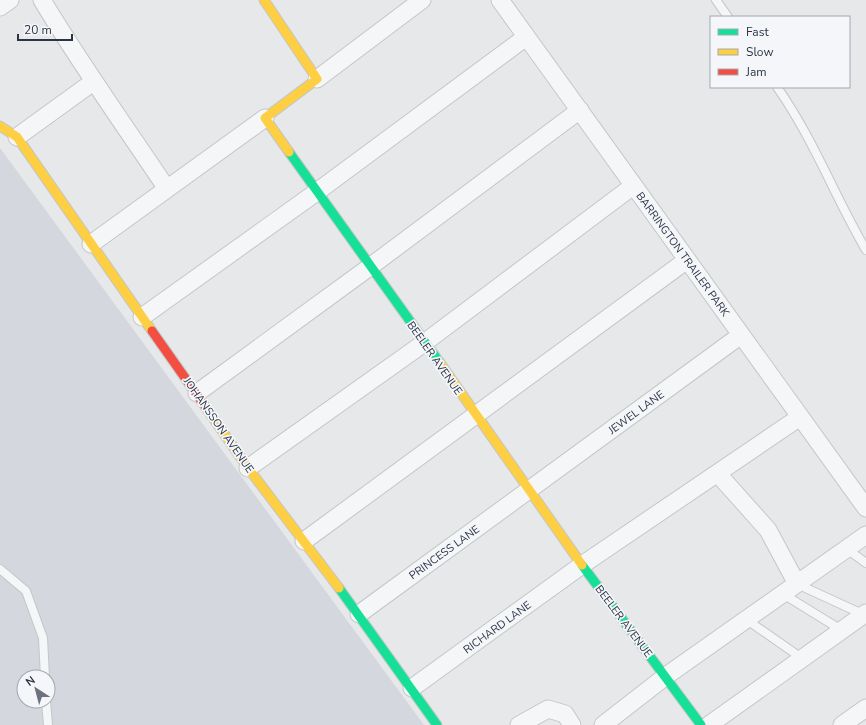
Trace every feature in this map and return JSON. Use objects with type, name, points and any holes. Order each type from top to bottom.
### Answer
[{"type":"street","points":[[0,7],[10,0]]},
{"type":"street","points":[[42,0],[93,82],[117,114],[167,190]]},
{"type":"street","points":[[91,244],[265,118],[422,0]]},
{"type":"street","name":"BARRINGTON TRAILER PARK","points":[[500,0],[866,508]]},
{"type":"street","points":[[272,4],[317,79]]},
{"type":"street","points":[[142,317],[318,191],[526,37]]},
{"type":"street","points":[[18,137],[93,82]]},
{"type":"street","points":[[197,393],[371,266],[580,110]]},
{"type":"street","name":"BEELER AVENUE","points":[[265,118],[424,343],[530,489],[582,565],[701,725]]},
{"type":"street","name":"JOHANSSON AVENUE","points":[[0,126],[18,137],[248,468],[359,614],[437,725]]},
{"type":"street","points":[[248,468],[424,343],[633,186]]},
{"type":"street","points":[[304,541],[687,260]]},
{"type":"street","name":"JEWEL LANE","points":[[530,489],[741,335]]},
{"type":"street","name":"RICHARD LANE","points":[[412,688],[582,565],[800,418]]},
{"type":"street","points":[[718,474],[768,530],[797,584]]},
{"type":"street","name":"PRINCESS LANE","points":[[359,614],[530,489]]},
{"type":"street","points":[[604,725],[666,676],[866,535]]},
{"type":"street","points":[[709,725],[864,615]]},
{"type":"street","points":[[842,725],[866,708]]},
{"type":"street","points":[[519,725],[548,709],[565,714],[572,725]]},
{"type":"lane","points":[[716,0],[727,16]]},
{"type":"lane","points":[[778,88],[807,135],[834,191],[866,250]]},
{"type":"lane","points":[[847,549],[866,563]]},
{"type":"lane","points":[[0,569],[26,591],[43,638],[45,669]]},
{"type":"lane","points":[[797,584],[864,615]]},
{"type":"lane","points":[[783,594],[843,631]]},
{"type":"lane","points":[[747,620],[803,659]]},
{"type":"lane","points":[[47,709],[48,725]]},
{"type":"shaded area","points":[[0,148],[424,725],[0,725]]},
{"type":"traffic: fast","points":[[289,152],[440,363]]},
{"type":"traffic: fast","points":[[582,565],[701,725]]},
{"type":"traffic: fast","points":[[339,588],[437,725]]},
{"type":"traffic: slow","points":[[264,0],[317,79],[265,118],[289,152]]},
{"type":"traffic: slow","points":[[0,126],[17,137],[152,331]]},
{"type":"traffic: slow","points":[[440,363],[582,565]]},
{"type":"traffic: slow","points":[[207,409],[248,468],[339,588]]},
{"type":"traffic: jam","points":[[152,331],[207,409]]}]
